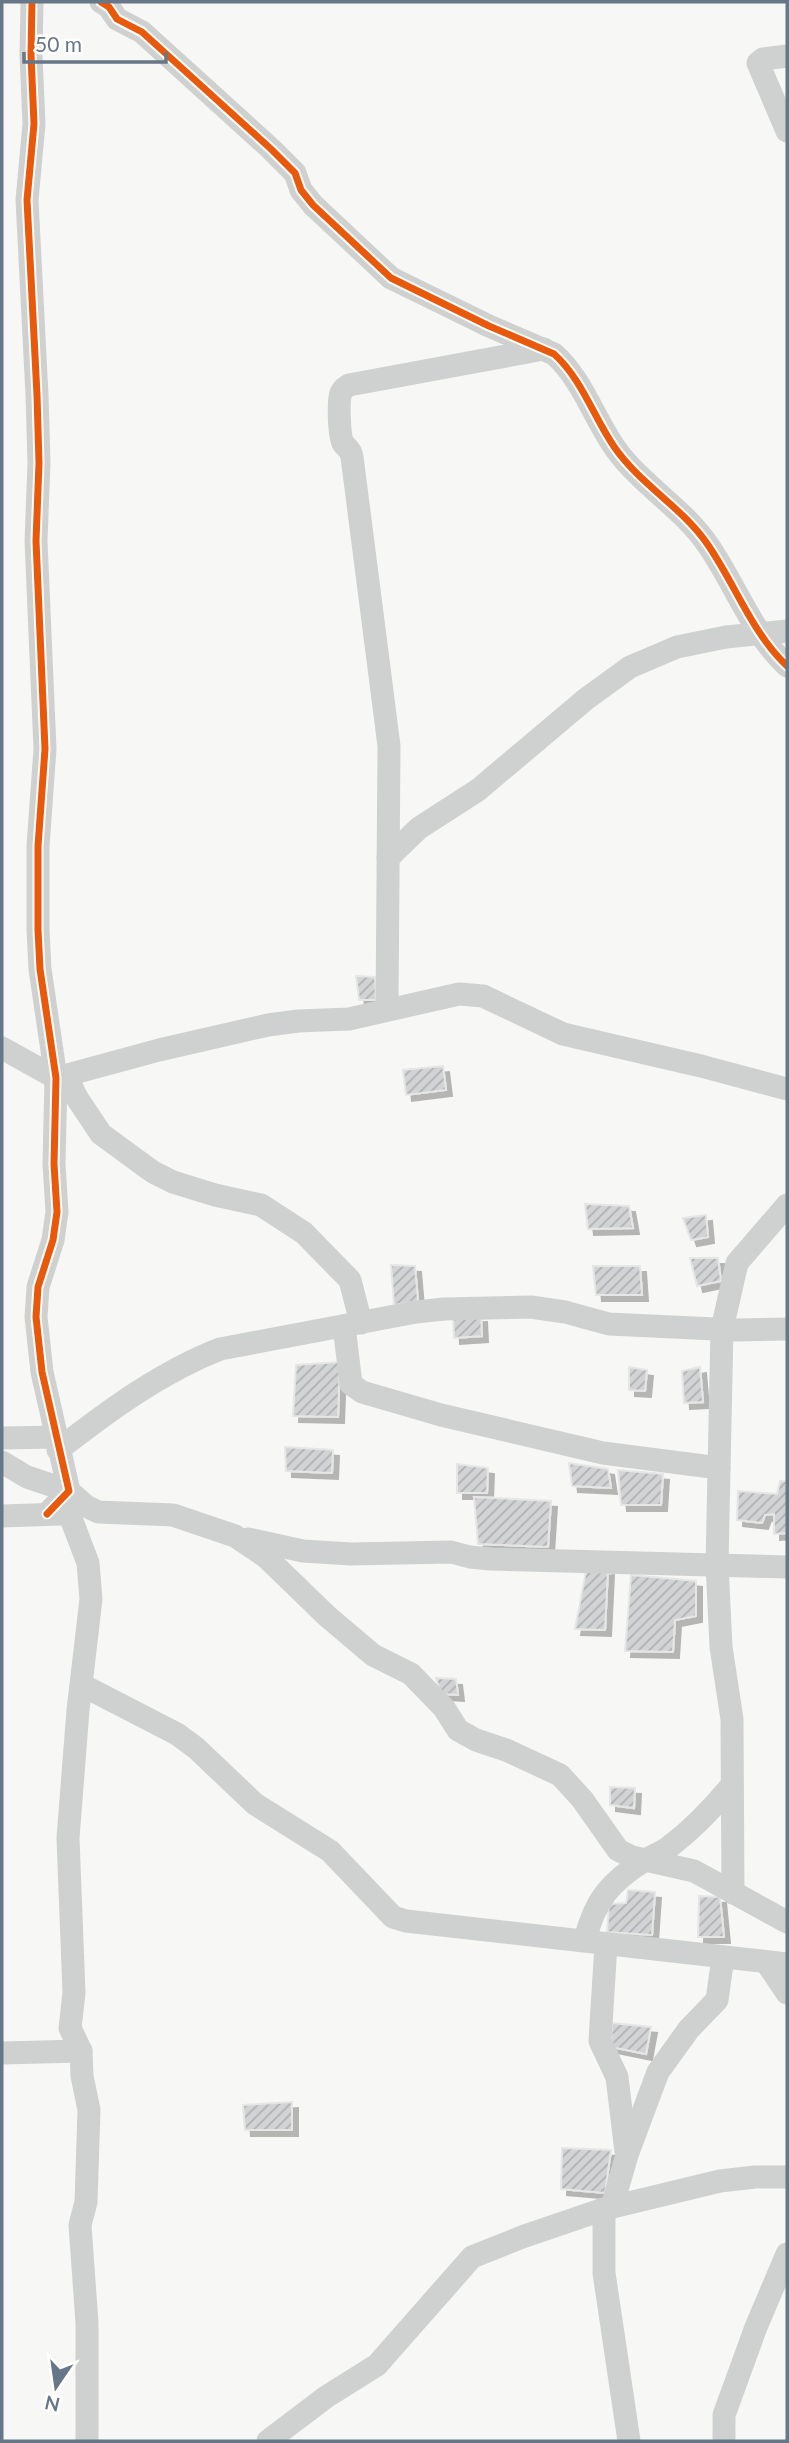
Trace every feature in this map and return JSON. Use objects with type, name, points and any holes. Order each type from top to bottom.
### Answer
[{"type":"street","points":[[32,2],[34,124],[27,200],[37,395],[39,463],[36,541],[45,748],[38,846],[38,930],[40,969],[61,1077],[54,1164],[57,1212],[53,1240],[38,1287],[36,1317],[42,1372],[57,1443],[62,1506],[82,1545],[91,1581],[92,1599],[68,1838],[74,1993],[69,2022],[81,2051],[82,2076],[89,2110],[86,2202],[80,2234],[87,2323],[87,2441]]},
{"type":"street","points":[[101,2],[109,7],[117,19],[142,32],[271,149],[295,173],[301,190],[313,205],[391,278],[559,358],[576,381],[614,447],[706,542],[762,633],[787,666]]},
{"type":"street","points":[[787,55],[762,59],[758,63],[787,131]]},
{"type":"street","points":[[387,1009],[389,746],[352,457],[340,435],[340,398],[342,390],[349,385],[544,349]]},
{"type":"street","points":[[388,858],[419,828],[478,790],[586,699],[630,667],[677,647],[726,637],[787,631]]},
{"type":"street","points":[[61,1077],[159,1050],[268,1025],[349,1019],[459,994],[483,996],[564,1034],[787,1089]]},
{"type":"street","points":[[2,1048],[61,1077],[101,1134],[143,1165],[173,1182],[261,1205],[303,1233],[350,1280],[353,1325],[351,1384],[362,1392],[441,1415],[603,1453],[719,1468]]},
{"type":"street","points":[[733,1893],[732,1719],[721,1647],[717,1564],[722,1329],[737,1263],[787,1205]]},
{"type":"street","points":[[2,1438],[57,1443],[195,1359],[219,1349],[416,1312],[531,1307],[565,1312],[609,1324],[787,1329]]},
{"type":"street","points":[[2,1462],[27,1477],[62,1506]]},
{"type":"street","points":[[2,1516],[62,1506],[86,1506],[98,1512],[173,1515],[235,1536],[303,1551],[351,1554],[451,1552],[491,1559],[787,1567]]},
{"type":"street","points":[[235,1536],[266,1558],[373,1655],[411,1674],[444,1708],[458,1730],[560,1775],[582,1799],[618,1850],[646,1860],[694,1871],[787,1922]]},
{"type":"street","points":[[82,1685],[177,1734],[196,1748],[255,1804],[330,1851],[393,1917],[406,1921],[777,1963],[787,1993]]},
{"type":"street","points":[[627,2155],[617,2077],[600,2041],[591,1915],[604,1893],[693,1828],[731,1786]]},
{"type":"street","points":[[629,2441],[604,2273],[608,2208],[658,2072],[689,2029],[717,2000],[723,1957]]},
{"type":"street","points":[[2,2053],[81,2051]]},
{"type":"street","points":[[268,2441],[326,2397],[377,2365],[472,2257],[608,2208],[720,2181],[787,2177]]},
{"type":"street","points":[[724,2441],[724,2415],[756,2327],[787,2254]]},
{"type":"building","points":[[356,976],[375,977],[376,1000],[359,1000]]},
{"type":"building","points":[[443,1066],[446,1090],[406,1095],[403,1070]]},
{"type":"building","points":[[585,1204],[629,1206],[633,1228],[588,1229]]},
{"type":"building","points":[[706,1215],[708,1237],[691,1240],[683,1218]]},
{"type":"building","points":[[690,1258],[718,1258],[721,1281],[697,1286]]},
{"type":"building","points":[[391,1265],[415,1266],[418,1301],[394,1305]]},
{"type":"building","points":[[593,1266],[640,1266],[642,1295],[596,1295]]},
{"type":"building","points":[[481,1316],[482,1336],[454,1338],[453,1317]]},
{"type":"building","points":[[340,1362],[338,1417],[293,1416],[296,1365]]},
{"type":"building","points":[[629,1367],[647,1370],[645,1391],[629,1390]]},
{"type":"building","points":[[700,1367],[703,1402],[684,1403],[682,1371]]},
{"type":"building","points":[[285,1447],[333,1450],[332,1473],[286,1471]]},
{"type":"building","points":[[569,1463],[608,1469],[611,1488],[572,1486]]},
{"type":"building","points":[[457,1464],[488,1468],[487,1493],[457,1493]]},
{"type":"building","points":[[618,1470],[663,1474],[661,1505],[621,1505]]},
{"type":"building","points":[[780,1481],[787,1481],[787,1533],[774,1534],[774,1514],[765,1515],[762,1523],[737,1520],[738,1491],[777,1494]]},
{"type":"building","points":[[474,1497],[551,1501],[548,1547],[478,1544]]},
{"type":"building","points":[[608,1569],[605,1630],[575,1629],[586,1571]]},
{"type":"building","points":[[631,1575],[696,1581],[696,1616],[675,1620],[673,1652],[625,1651]]},
{"type":"building","points":[[436,1678],[456,1679],[458,1695],[441,1694]]},
{"type":"building","points":[[610,1787],[635,1788],[634,1808],[610,1805]]},
{"type":"building","points":[[628,1890],[655,1892],[652,1935],[607,1932],[609,1904],[626,1903]]},
{"type":"building","points":[[699,1896],[720,1897],[724,1937],[698,1937]]},
{"type":"building","points":[[612,2023],[651,2027],[646,2054],[611,2047]]},
{"type":"building","points":[[292,2102],[292,2130],[245,2130],[243,2105]]},
{"type":"building","points":[[562,2148],[611,2150],[605,2193],[561,2189]]},
{"type":"cycle path","points":[[32,2],[34,124],[27,200],[37,395],[39,463],[36,541],[45,749],[38,846],[38,930],[40,969],[56,1078],[54,1164],[57,1212],[53,1240],[38,1287],[36,1317],[42,1372],[69,1491],[47,1514]]},
{"type":"cycle path","points":[[101,2],[109,7],[117,19],[142,32],[271,149],[295,173],[301,190],[313,205],[391,278],[554,354],[572,375],[607,436],[625,461],[687,519],[708,545],[764,639],[787,666]]}]
